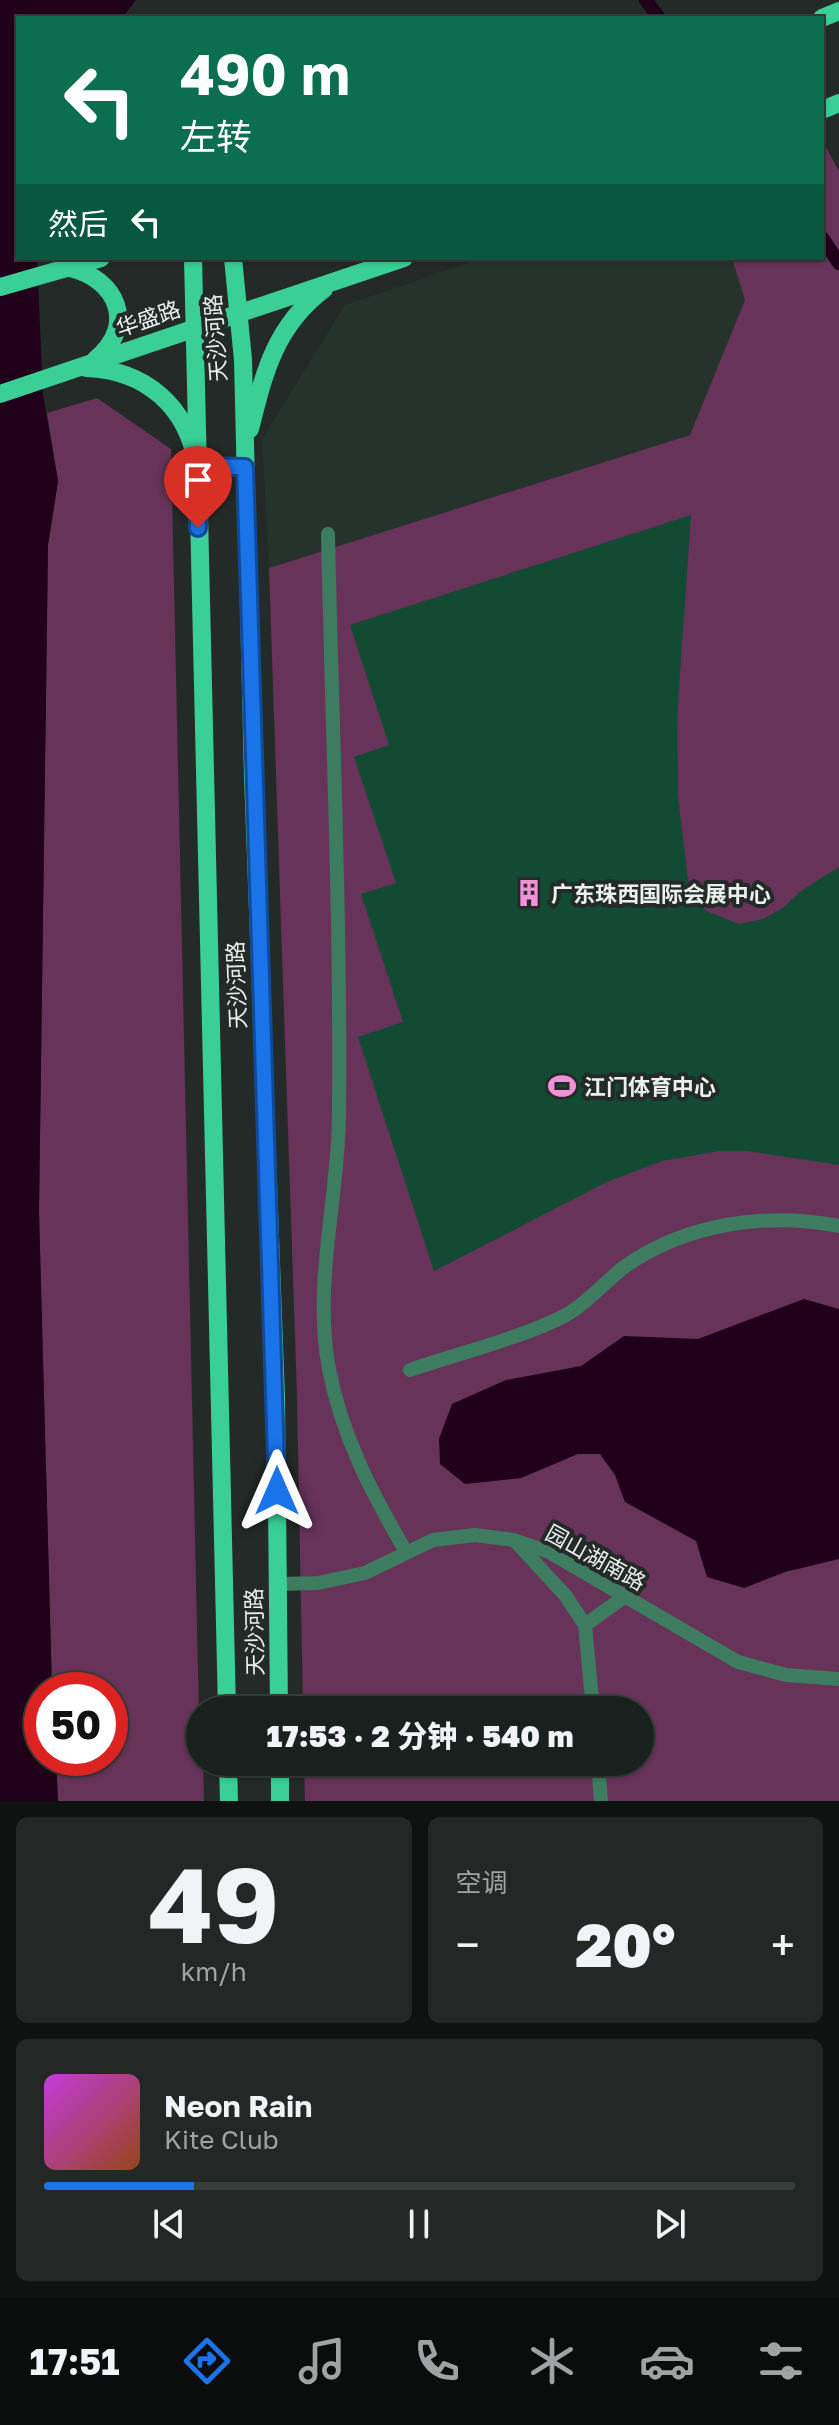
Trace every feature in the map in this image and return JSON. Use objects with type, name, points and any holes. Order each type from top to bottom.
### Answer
[{"type":"main road","points":[[0,287],[95,260]]},
{"type":"main road","name":"天沙河路","points":[[193,260],[227,1696]]},
{"type":"main road","name":"天沙河路","points":[[233,260],[239,313],[245,459],[253,776],[276,1398],[279,1696]]},
{"type":"main road","points":[[365,260],[379,266]]},
{"type":"main road","name":"华盛路","points":[[0,394],[398,260]]},
{"type":"main road","points":[[70,268],[88,272],[103,282],[114,297],[118,315],[116,334],[107,350],[93,362],[75,368]]},
{"type":"main road","points":[[75,368],[114,371],[133,377],[165,397],[187,429],[197,466],[245,459],[263,375],[279,337],[306,304],[339,279]]},
{"type":"main road","points":[[228,1776],[229,1801]]},
{"type":"main road","points":[[280,1776],[280,1801]]},
{"type":"street","points":[[328,534],[339,1118],[321,1284],[324,1331],[329,1369],[347,1437],[368,1485],[406,1552]]},
{"type":"street","points":[[410,1370],[562,1317],[627,1265],[679,1239],[735,1223],[764,1220],[839,1226]]},
{"type":"street","name":"园山湖南路","points":[[278,1584],[318,1583],[365,1573],[433,1540],[475,1535],[514,1540],[549,1552],[738,1662],[786,1675],[839,1679]]},
{"type":"street","points":[[514,1540],[565,1595],[585,1625],[592,1696]]},
{"type":"street","points":[[585,1625],[624,1597]]},
{"type":"street","points":[[599,1776],[601,1801]]},
{"type":"shaded area","points":[[0,0],[136,0],[124,16],[16,16],[16,260],[37,260],[43,395],[58,481],[48,545],[39,1212],[52,1672],[24,1672],[24,1776],[57,1776],[58,1801],[0,1801]]},
{"type":"shaded area","name":"江门体育中心","points":[[824,144],[839,171],[839,1801],[305,1801],[304,1776],[654,1776],[654,1696],[303,1696],[297,1397],[269,568],[690,435],[745,300],[733,260],[824,260]]},
{"type":"shaded area","points":[[476,260],[733,260],[746,300],[690,435],[269,568],[262,439],[345,305]]},
{"type":"shaded area","points":[[97,398],[171,449],[199,1696],[186,1696],[186,1776],[203,1776],[204,1801],[58,1801],[57,1776],[128,1776],[128,1672],[52,1672],[39,1212],[48,545],[58,481],[47,413]]},
{"type":"shaded area","points":[[804,1299],[839,1309],[839,1559],[785,1572],[744,1588],[707,1577],[696,1541],[625,1502],[615,1475],[600,1454],[578,1454],[521,1478],[465,1484],[440,1464],[439,1439],[452,1404],[506,1380],[581,1366],[624,1336],[698,1339]]},
{"type":"building","name":"广东珠西国际会展中心","points":[[691,515],[677,717],[678,796],[688,880],[706,911],[739,924],[763,919],[783,908],[801,891],[839,867],[839,1165],[748,1151],[719,1151],[662,1161],[607,1182],[434,1271],[358,1037],[403,1022],[361,894],[396,883],[354,757],[389,745],[350,625]]},
{"type":"waterway","points":[[646,0],[658,16]]},
{"type":"waterway","points":[[824,241],[839,263]]},
{"type":"place","name":"广东珠西国际会展中心","points":[[529,893]]},
{"type":"place","name":"江门体育中心","points":[[562,1086]]},
{"type":"route","points":[[198,528],[197,466],[245,467],[277,1491]]}]
